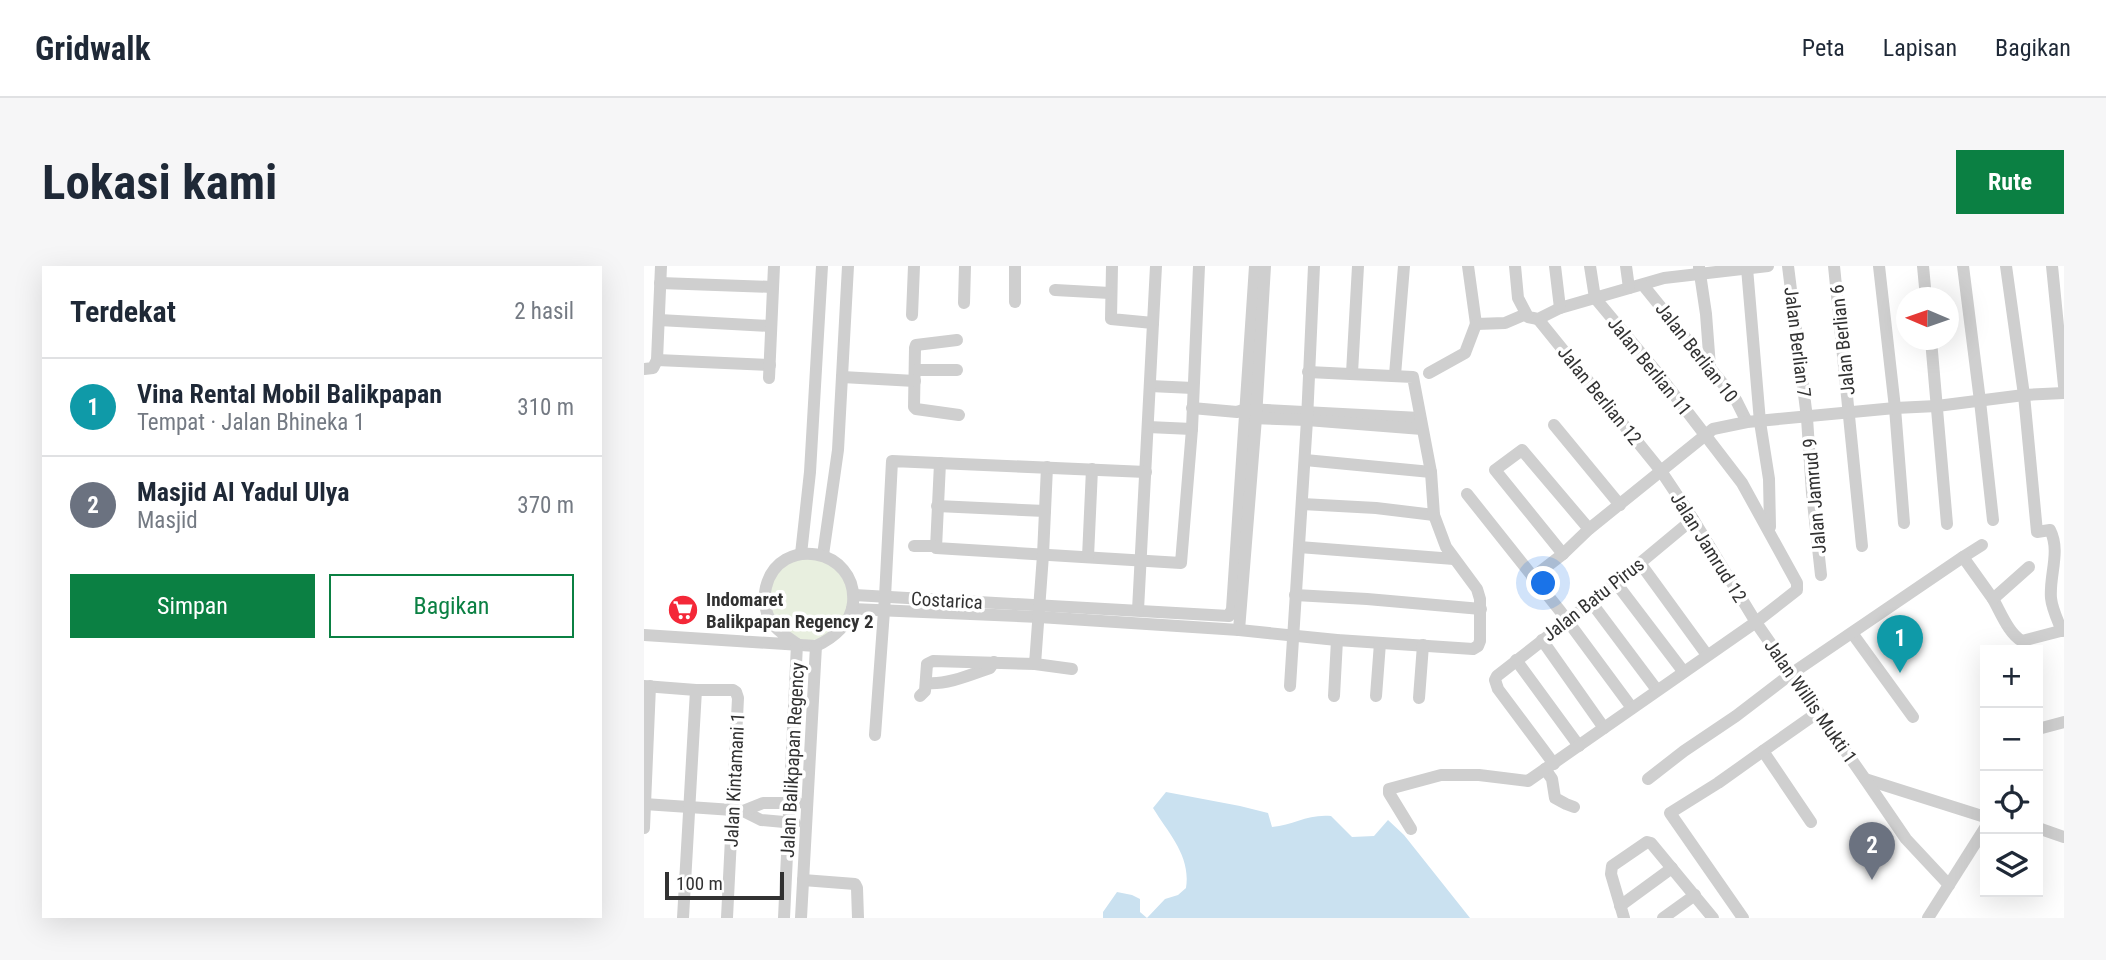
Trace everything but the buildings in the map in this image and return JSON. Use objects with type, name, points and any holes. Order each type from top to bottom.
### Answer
[{"type":"street","points":[[644,369],[653,368],[657,359],[661,266]]},
{"type":"street","points":[[769,379],[774,266]]},
{"type":"street","points":[[801,554],[810,472],[822,266]]},
{"type":"street","points":[[823,555],[838,450],[848,266]]},
{"type":"street","points":[[912,315],[914,266]]},
{"type":"street","points":[[964,303],[965,266]]},
{"type":"street","points":[[1015,266],[1015,302]]},
{"type":"street","points":[[1112,266],[1111,319],[1153,323]]},
{"type":"street","points":[[1138,610],[1156,266]]},
{"type":"street","points":[[914,546],[1179,564],[1183,562],[1199,266]]},
{"type":"street","points":[[1239,630],[1255,266]]},
{"type":"street","points":[[1248,413],[1265,266]]},
{"type":"street","points":[[1290,686],[1314,266]]},
{"type":"street","points":[[1352,373],[1358,266]]},
{"type":"street","points":[[1395,375],[1404,266]]},
{"type":"street","points":[[1429,373],[1465,353],[1476,324],[1468,266]]},
{"type":"street","points":[[1515,266],[1518,298],[1531,316]]},
{"type":"street","points":[[1555,266],[1560,308]]},
{"type":"street","points":[[1590,266],[1595,298]]},
{"type":"street","points":[[1626,266],[1629,288]]},
{"type":"street","points":[[1476,324],[1505,323],[1643,285],[1663,272],[1768,266]]},
{"type":"street","name":"Jalan Berlian 7","points":[[1788,266],[1807,418]]},
{"type":"street","name":"Jalan Berlian 6","points":[[1834,266],[1862,546]]},
{"type":"street","points":[[1879,266],[1895,408],[1904,523]]},
{"type":"street","points":[[1923,266],[1925,287]]},
{"type":"street","points":[[1963,266],[1993,520]]},
{"type":"street","points":[[1964,557],[2018,639],[2029,640],[2063,631],[2051,600],[2054,552],[2052,533],[2036,526],[2024,395],[2006,266]]},
{"type":"street","points":[[2052,266],[2064,386]]},
{"type":"street","points":[[1739,268],[1754,422],[1769,479],[1770,531]]},
{"type":"street","points":[[1699,270],[1710,368]]},
{"type":"street","points":[[660,283],[773,287]]},
{"type":"street","name":"Jalan Berlian 10","points":[[1643,285],[1754,422]]},
{"type":"street","points":[[1055,290],[1111,293]]},
{"type":"street","name":"Jalan Berlian 11","points":[[1595,298],[1656,371],[1742,483],[1797,583],[1797,590],[1759,627]]},
{"type":"street","name":"Jalan Berlian 12","points":[[1531,316],[1661,471]]},
{"type":"street","points":[[659,320],[770,326]]},
{"type":"street","points":[[957,340],[916,345],[914,407],[959,415]]},
{"type":"street","points":[[1932,350],[1947,524]]},
{"type":"street","points":[[657,359],[770,365]]},
{"type":"street","points":[[842,377],[915,375],[957,370]]},
{"type":"street","points":[[1040,610],[1138,610],[1210,622],[1239,630],[1473,649],[1480,641],[1481,609],[1477,589],[1443,540],[1434,514],[1431,472],[1412,377],[1308,372]]},
{"type":"street","points":[[1150,386],[1193,388]]},
{"type":"street","points":[[1532,578],[1563,554],[1588,529],[1713,429],[1754,422],[2064,393]]},
{"type":"street","points":[[1192,408],[1421,423]]},
{"type":"street","name":"Jalan Jamrud 9","points":[[1807,418],[1821,575]]},
{"type":"street","points":[[1554,425],[1620,505]]},
{"type":"street","points":[[1148,427],[1192,429]]},
{"type":"street","points":[[1563,554],[1495,470],[1522,450],[1588,529]]},
{"type":"street","points":[[1305,460],[1431,472]]},
{"type":"street","points":[[875,735],[892,461],[1146,472]]},
{"type":"street","points":[[935,546],[940,463]]},
{"type":"street","points":[[1035,664],[1047,467]]},
{"type":"street","points":[[1088,557],[1092,469]]},
{"type":"street","name":"Jalan Jamrud 12","points":[[1661,471],[1759,627]]},
{"type":"street","points":[[1467,494],[1632,708]]},
{"type":"street","points":[[1302,504],[1434,514]]},
{"type":"street","points":[[937,506],[1045,511]]},
{"type":"street","name":"Jalan Batu Pirus","points":[[1549,771],[1498,688],[1495,680],[1497,676],[1693,519]]},
{"type":"street","points":[[803,535],[826,538]]},
{"type":"street","points":[[1648,779],[1791,674],[1983,545]]},
{"type":"street","points":[[1299,547],[1454,559]]},
{"type":"street","points":[[644,635],[816,646],[825,642],[841,629],[852,609],[854,595],[842,567],[823,555],[801,554],[790,557],[773,571],[765,592],[767,614],[773,624],[797,644]]},
{"type":"street","points":[[1640,563],[1707,655]]},
{"type":"street","points":[[1993,599],[2029,567]]},
{"type":"street","points":[[1616,583],[1683,671]]},
{"type":"street","points":[[1040,610],[1210,622],[1229,616],[1239,585]]},
{"type":"street","name":"Costarica","points":[[854,595],[885,603],[1040,610]]},
{"type":"street","points":[[1295,595],[1481,609]]},
{"type":"street","points":[[1591,602],[1657,690]]},
{"type":"street","points":[[852,609],[885,603]]},
{"type":"street","points":[[1411,829],[1389,789],[1441,775],[1479,775],[1528,781],[1549,771],[1579,746],[1707,655],[1759,627]]},
{"type":"street","name":"Jalan Willis Mukti 1","points":[[1759,627],[1865,779],[1980,815]]},
{"type":"street","points":[[1852,634],[1913,717]]},
{"type":"street","points":[[1334,696],[1337,640]]},
{"type":"street","points":[[1542,640],[1604,728]]},
{"type":"street","points":[[1376,696],[1380,643]]},
{"type":"street","name":"Jalan Balikpapan Regency","points":[[784,918],[797,644]]},
{"type":"street","points":[[1419,698],[1423,645]]},
{"type":"street","name":"Jalan Balikpapan Regency","points":[[801,918],[816,646]]},
{"type":"street","points":[[920,696],[925,691],[928,664],[933,660],[1035,664],[1072,669]]},
{"type":"street","points":[[1516,660],[1579,746]]},
{"type":"street","points":[[926,683],[941,683],[973,674],[990,668],[994,662]]},
{"type":"street","points":[[644,828],[647,686],[696,690],[683,918]]},
{"type":"street","name":"Jalan Kintamani 1","points":[[696,690],[736,692],[738,698],[738,810],[727,918]]},
{"type":"street","points":[[1743,918],[1670,813],[1718,783],[1817,713]]},
{"type":"street","points":[[2043,724],[2064,722]]},
{"type":"street","points":[[1763,751],[1811,822]]},
{"type":"street","points":[[1549,771],[1555,798],[1574,807]]},
{"type":"street","points":[[1865,779],[1906,839],[1949,885]]},
{"type":"street","points":[[738,810],[764,803],[808,803]]},
{"type":"street","points":[[645,804],[738,810],[761,820],[807,824]]},
{"type":"street","points":[[2043,830],[2064,836]]},
{"type":"street","points":[[1928,918],[1981,834]]},
{"type":"street","points":[[1672,867],[1622,912],[1611,874],[1612,866],[1647,842],[1651,843],[1672,867],[1713,918]]},
{"type":"street","points":[[803,880],[855,884],[858,918]]},
{"type":"street","points":[[1663,918],[1695,895]]},
{"type":"green space","points":[[802,556],[831,562],[850,589],[847,616],[821,638],[805,640],[791,635],[771,612],[769,583],[778,571]]},
{"type":"water","points":[[1166,792],[1268,813],[1272,827],[1331,816],[1352,837],[1374,836],[1388,820],[1404,835],[1470,918],[1147,918],[1165,899],[1178,895],[1186,888],[1187,876],[1182,855],[1153,808]]},
{"type":"water","points":[[1117,892],[1140,899],[1140,912],[1147,918],[1103,918],[1103,912]]},
{"type":"place","name":"Indomaret Balikpapan Regency 2","points":[[683,610]]},
{"type":"place","name":"Vina Rental Mobil Balikpapan","points":[[1900,673]]},
{"type":"place","name":"Masjid Al Yadul Ulya","points":[[1872,880]]}]
